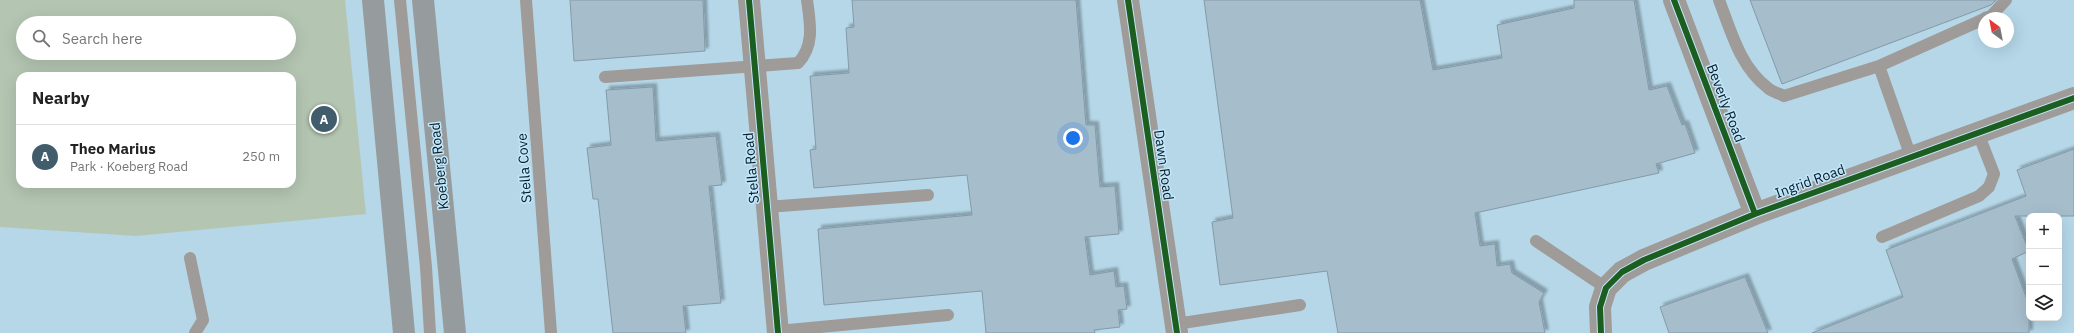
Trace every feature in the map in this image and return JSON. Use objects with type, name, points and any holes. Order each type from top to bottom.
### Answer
[{"type":"main road","points":[[373,0],[404,333]]},
{"type":"main road","name":"Koeberg Road","points":[[422,0],[455,333]]},
{"type":"street","name":"Stella Road","points":[[749,0],[778,332]]},
{"type":"street","name":"Dawn Road","points":[[1128,0],[1177,328]]},
{"type":"street","name":"Beverly Road","points":[[1674,0],[1755,214]]},
{"type":"street","name":"Ingrid Road","points":[[1601,333],[1600,307],[1606,288],[1622,272],[1644,260],[1755,214],[2074,98]]},
{"type":"lane","points":[[400,0],[425,259],[430,333]]},
{"type":"lane","name":"Stella Cove","points":[[526,0],[551,333]]},
{"type":"lane","points":[[604,77],[798,64],[808,50],[810,22],[807,0]]},
{"type":"lane","points":[[1719,0],[1738,51],[1750,71],[1768,89],[1784,96],[1879,66],[1978,21]]},
{"type":"lane","points":[[1995,12],[2006,0]]},
{"type":"lane","points":[[1879,66],[1911,157]]},
{"type":"lane","points":[[1882,237],[1979,196],[1989,187],[1994,174],[1978,133]]},
{"type":"lane","points":[[767,207],[928,195]]},
{"type":"lane","points":[[1536,241],[1606,288]]},
{"type":"lane","points":[[190,258],[203,320],[195,333]]},
{"type":"lane","points":[[1177,328],[1300,305]]},
{"type":"lane","points":[[778,332],[948,315]]},
{"type":"green space","points":[[0,0],[345,0],[366,214],[136,236],[0,227]]},
{"type":"building","points":[[570,0],[703,0],[705,51],[574,61]]},
{"type":"building","points":[[852,0],[1076,0],[1086,125],[1095,125],[1100,187],[1115,186],[1119,234],[1085,237],[1090,275],[1114,271],[1116,287],[1124,286],[1127,309],[1118,310],[1120,327],[1094,330],[1095,333],[986,333],[982,291],[824,305],[818,229],[972,215],[967,175],[814,188],[810,150],[816,149],[810,76],[849,73],[846,28],[854,27]]},
{"type":"building","points":[[1204,0],[1420,0],[1433,70],[1502,58],[1497,25],[1574,8],[1574,0],[1634,0],[1649,90],[1667,86],[1682,125],[1685,124],[1695,153],[1656,164],[1659,173],[1475,213],[1480,246],[1495,244],[1497,266],[1510,264],[1512,273],[1544,293],[1539,302],[1545,333],[1338,333],[1327,271],[1220,285],[1212,222],[1233,218]]},
{"type":"building","points":[[1750,0],[1996,0],[1991,5],[1782,84]]},
{"type":"building","points":[[653,87],[656,141],[716,136],[722,185],[709,186],[721,303],[683,306],[686,333],[613,333],[598,199],[593,199],[587,148],[611,145],[606,90]]},
{"type":"building","points":[[2074,149],[2074,216],[2062,216],[2062,213],[2026,213],[2026,216],[2015,216],[2026,244],[2026,252],[2012,259],[2026,297],[2026,321],[2029,321],[2029,333],[1812,333],[1903,297],[1886,250],[2026,196],[2017,170]]},
{"type":"building","points":[[1745,277],[1768,333],[1669,333],[1660,307]]},
{"type":"cycle path","points":[[749,0],[778,333]]},
{"type":"cycle path","points":[[1128,0],[1177,333]]},
{"type":"cycle path","points":[[1674,0],[1755,214]]},
{"type":"cycle path","points":[[1601,333],[1600,307],[1606,288],[1622,272],[1644,260],[1755,214],[2074,98]]},
{"type":"place","name":"Theo Marius","points":[[324,119]]}]
